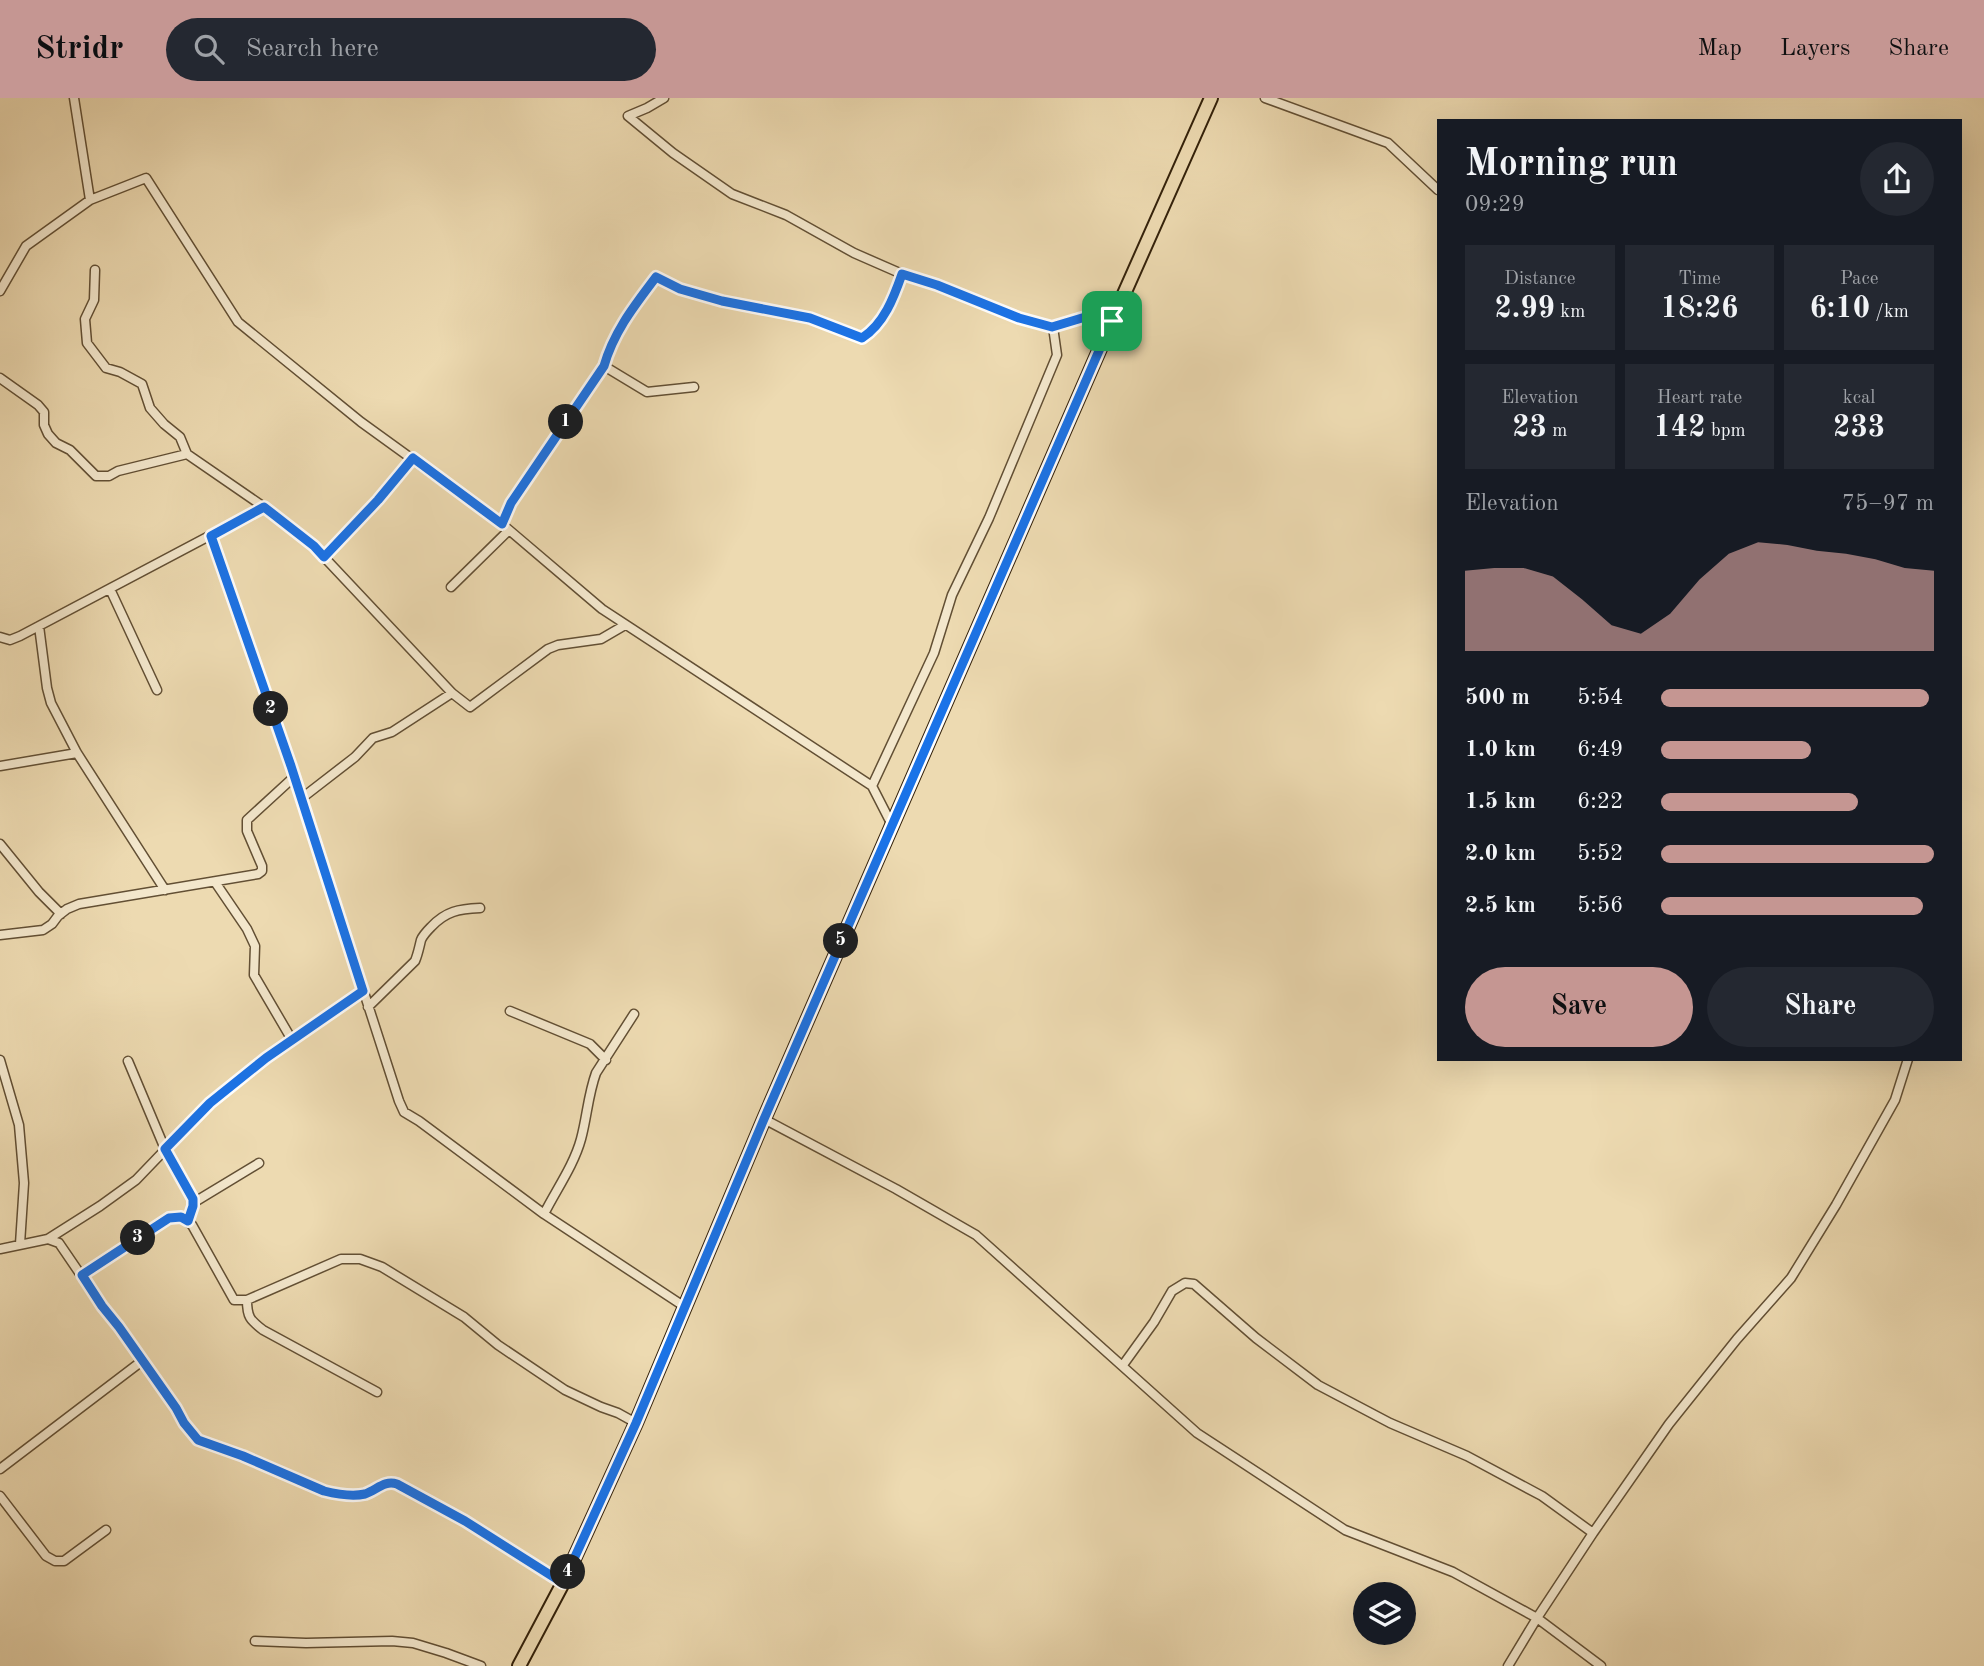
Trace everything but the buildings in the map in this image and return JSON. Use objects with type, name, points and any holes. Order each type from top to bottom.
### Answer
[{"type":"main road","points":[[519,1666],[563,1583],[636,1423],[764,1119],[1212,98]]},
{"type":"street","points":[[74,98],[90,200]]},
{"type":"street","points":[[664,98],[628,116],[673,153],[732,194],[786,215],[854,253],[902,274],[1019,318],[1052,327],[1092,315],[1103,316],[1112,321]]},
{"type":"street","points":[[1265,98],[1388,143],[1437,189]]},
{"type":"street","points":[[0,290],[26,246],[90,200],[146,178],[238,321],[361,422],[506,527],[602,609],[872,786],[892,825]]},
{"type":"street","points":[[95,270],[94,300],[85,319],[87,343],[106,368],[142,384],[150,408],[180,437],[187,454],[264,507],[314,546],[452,693],[470,707],[548,649],[601,639],[625,625]]},
{"type":"street","points":[[451,587],[506,527],[511,503],[604,366],[609,347],[619,329],[656,277],[680,289],[722,301],[810,318],[862,338],[872,332],[886,312],[902,274]]},
{"type":"street","points":[[872,786],[934,653],[952,596],[989,518],[1057,355],[1052,327]]},
{"type":"street","points":[[604,366],[647,392],[694,387]]},
{"type":"street","points":[[0,378],[38,405],[44,412],[44,425],[48,434],[56,443],[70,450],[96,475],[110,476],[118,471],[187,454]]},
{"type":"street","points":[[324,557],[413,458]]},
{"type":"street","points":[[0,637],[10,640],[264,507]]},
{"type":"street","points":[[211,536],[295,776],[404,1112],[544,1214],[685,1307]]},
{"type":"street","points":[[110,589],[157,690]]},
{"type":"street","points":[[38,626],[51,704],[77,753],[165,890]]},
{"type":"street","points":[[302,798],[355,757],[373,738],[392,733],[452,693]]},
{"type":"street","points":[[0,766],[77,753]]},
{"type":"street","points":[[0,935],[43,929],[67,909],[79,904],[258,874],[262,871],[261,860],[247,831],[247,821],[295,776]]},
{"type":"street","points":[[0,844],[39,892],[61,914]]},
{"type":"street","points":[[215,882],[247,929],[255,946],[254,975],[292,1040]]},
{"type":"street","points":[[368,1007],[415,961],[421,939],[438,919],[459,909],[480,908]]},
{"type":"street","points":[[0,1249],[48,1239],[100,1206],[136,1180],[210,1103],[266,1058],[363,991]]},
{"type":"street","points":[[510,1011],[590,1044],[606,1060]]},
{"type":"street","points":[[544,1214],[577,1152],[596,1073],[634,1014]]},
{"type":"street","points":[[0,1060],[19,1125],[24,1183],[20,1244]]},
{"type":"street","points":[[128,1060],[165,1149],[193,1199],[188,1221]]},
{"type":"street","points":[[1508,1666],[1593,1533],[1669,1424],[1737,1339],[1791,1278],[1895,1100],[1907,1061]]},
{"type":"street","points":[[764,1119],[976,1235],[1197,1433],[1345,1530],[1453,1572],[1538,1618],[1601,1666]]},
{"type":"street","points":[[193,1203],[259,1163]]},
{"type":"street","points":[[82,1275],[169,1218],[181,1217],[188,1221],[233,1300],[247,1300],[341,1259],[360,1259],[382,1266],[464,1317],[498,1345],[565,1390],[636,1423]]},
{"type":"street","points":[[48,1239],[59,1243],[193,1435],[204,1443],[333,1493],[364,1494],[386,1483],[397,1484],[465,1521],[563,1583]]},
{"type":"street","points":[[1123,1365],[1172,1292],[1185,1283],[1194,1284],[1255,1338],[1318,1385],[1390,1423],[1467,1456],[1542,1496],[1593,1533]]},
{"type":"street","points":[[247,1300],[251,1321],[263,1330],[377,1392]]},
{"type":"street","points":[[0,1469],[142,1361]]},
{"type":"street","points":[[0,1496],[46,1556],[55,1561],[64,1561],[106,1530]]},
{"type":"street","points":[[255,1641],[414,1643],[481,1666]]},
{"type":"route","points":[[902,274],[1019,318],[1052,327],[1092,315],[1103,316],[1112,321],[764,1119],[636,1423],[563,1583],[465,1521],[392,1482],[364,1494],[333,1493],[198,1440],[82,1275],[169,1218],[181,1217],[188,1221],[193,1199],[165,1149],[210,1103],[266,1058],[363,991],[302,798],[211,536],[264,507],[324,557],[413,458],[502,524],[511,503],[604,366],[609,347],[624,320],[656,277],[680,289],[722,301],[810,318],[862,338],[872,332],[886,312],[902,274]]}]
